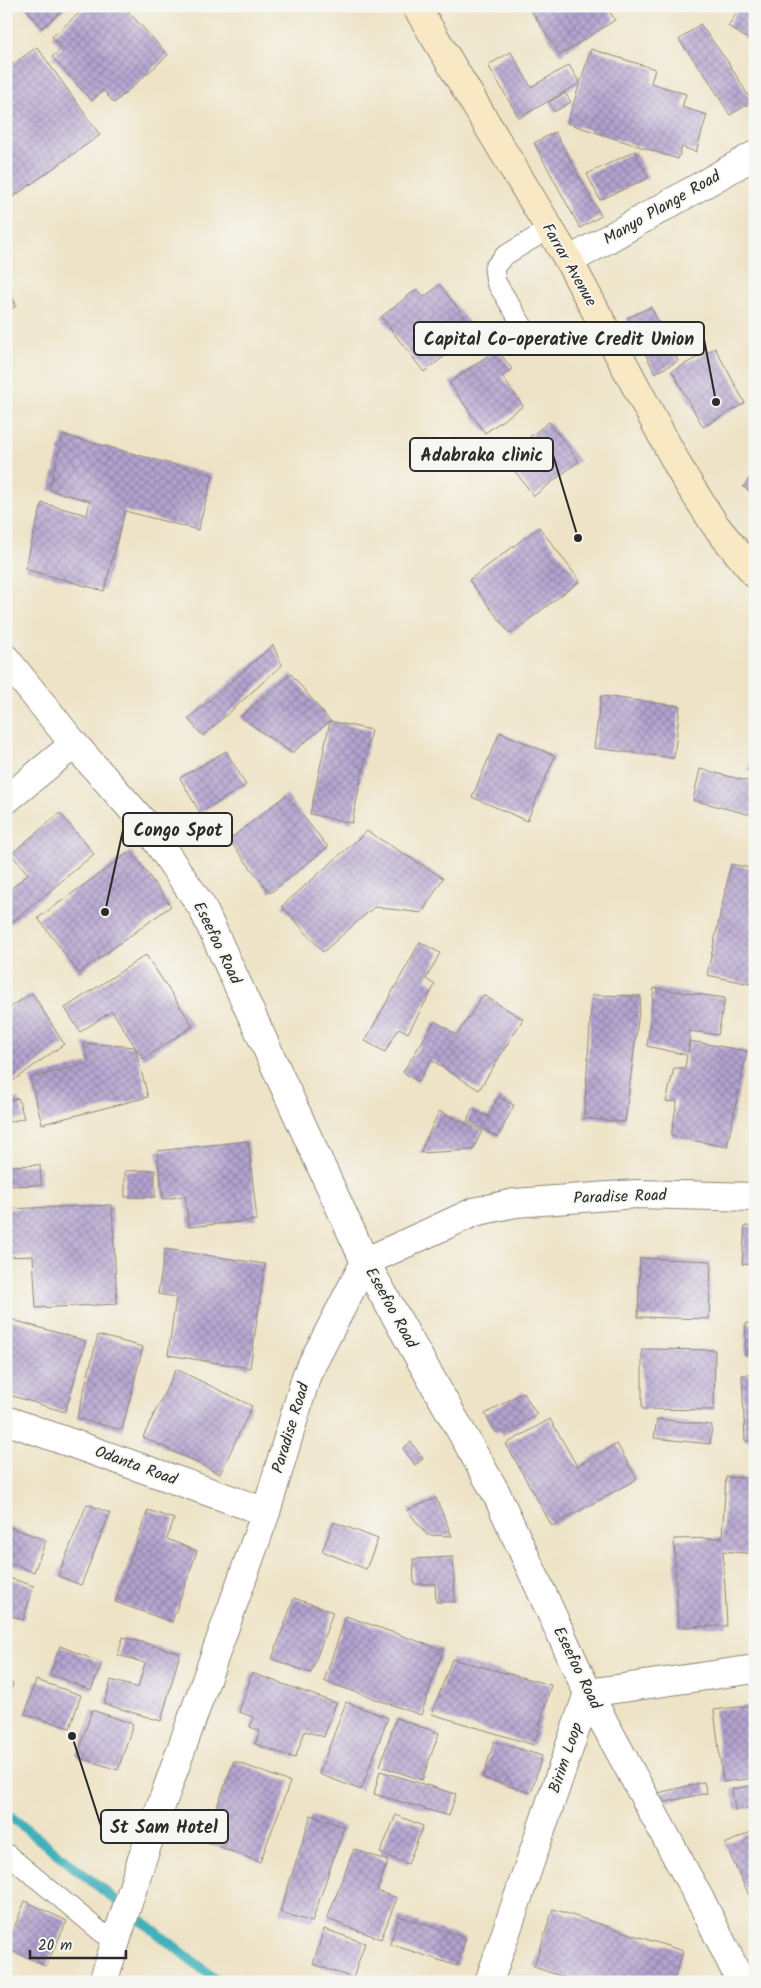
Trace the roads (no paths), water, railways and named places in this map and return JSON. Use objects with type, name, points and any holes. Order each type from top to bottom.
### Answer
[{"type":"main road","name":"Farrar Avenue","points":[[416,6],[548,229],[569,261],[683,475],[715,525],[755,574]]},
{"type":"street","name":"Manyo Plange Road","points":[[569,261],[755,155]]},
{"type":"street","name":"Eseefoo Road","points":[[6,659],[74,744],[146,826],[202,906],[365,1262],[496,1493],[588,1693],[704,1907],[741,1982]]},
{"type":"street","points":[[6,800],[74,744]]},
{"type":"street","name":"Paradise Road","points":[[103,1982],[141,1862],[266,1512],[307,1374],[365,1262],[474,1212],[515,1203],[636,1194],[755,1197]]},
{"type":"street","name":"Odanta Road","points":[[6,1420],[266,1512]]},
{"type":"street","points":[[588,1693],[755,1669]]},
{"type":"street","name":"Birim Loop","points":[[489,1982],[588,1693]]},
{"type":"lane","points":[[529,336],[496,282],[494,268],[504,256],[548,229]]},
{"type":"lane","points":[[6,1853],[101,1932],[119,1932]]},
{"type":"waterway","points":[[6,1813],[219,1982]]},
{"type":"place","name":"Capital Co-operative Credit Union","points":[[716,402]]},
{"type":"place","name":"Adabraka clinic","points":[[578,538]]},
{"type":"place","name":"Congo Spot","points":[[105,912]]},
{"type":"place","name":"St Sam Hotel","points":[[72,1736]]}]
